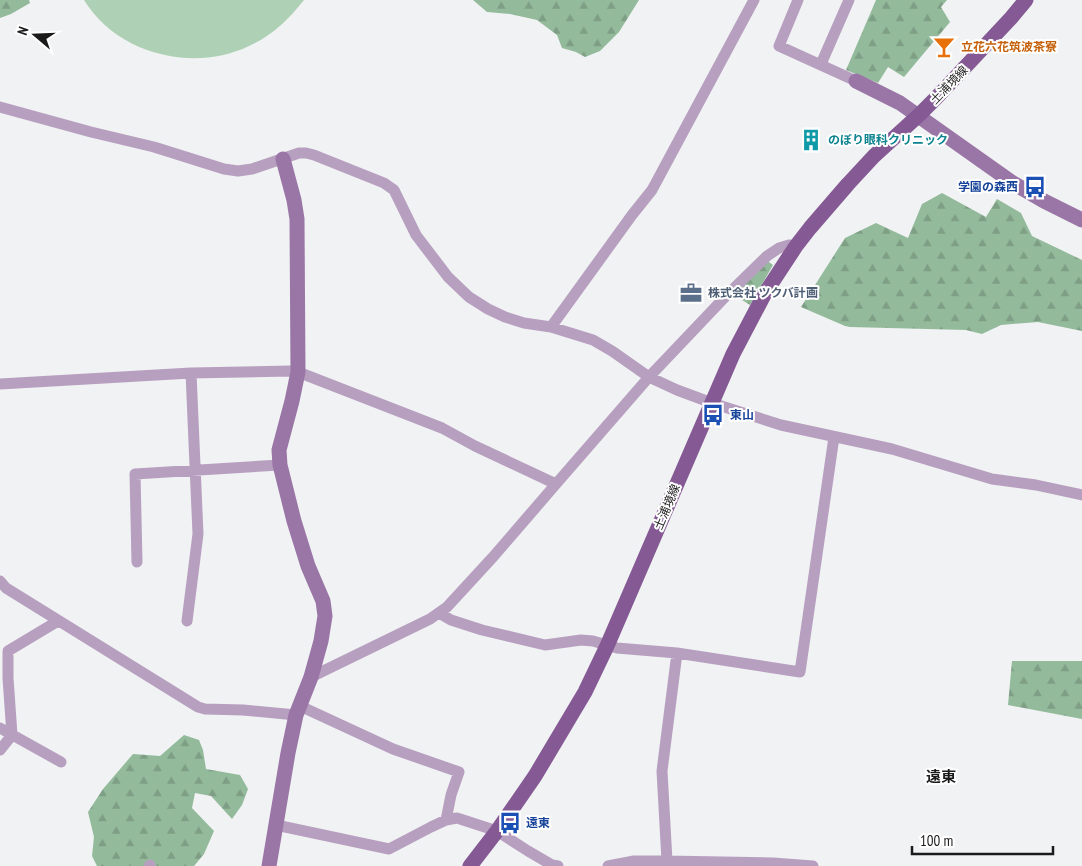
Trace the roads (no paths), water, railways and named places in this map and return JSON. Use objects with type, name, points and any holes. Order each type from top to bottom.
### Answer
[{"type":"main road","name":"土浦境線","points":[[978,54],[1013,0]]},
{"type":"main road","name":"土浦境線","points":[[470,866],[535,776],[585,692],[608,646],[733,354],[764,295],[796,246],[837,196],[874,156],[919,116],[1026,0]]},
{"type":"street","points":[[551,327],[652,190],[754,0]]},
{"type":"street","points":[[798,0],[779,46],[821,64],[900,103],[1013,182],[1082,220]]},
{"type":"street","points":[[821,64],[848,0]]},
{"type":"street","points":[[0,107],[154,147],[224,168],[252,169],[299,153],[314,155],[384,182],[394,190],[416,235],[448,277],[469,297],[505,317],[524,323],[551,327],[593,340],[649,377],[712,403],[781,425],[892,449],[992,479],[1036,485],[1082,495]]},
{"type":"street","points":[[269,866],[288,753],[298,710],[312,677],[325,616],[323,601],[306,559],[294,521],[280,465],[280,450],[298,372],[297,220],[294,200],[283,159]]},
{"type":"street","points":[[312,677],[430,619],[447,607],[493,558],[649,377],[725,297],[767,256],[779,248],[789,245],[796,246]]},
{"type":"street","points":[[0,384],[191,373],[298,372],[442,428],[475,446],[556,484]]},
{"type":"street","points":[[187,621],[198,534],[191,373]]},
{"type":"street","points":[[439,614],[482,630],[545,645],[581,640],[617,648],[677,653],[800,672],[834,437]]},
{"type":"street","points":[[137,562],[134,474],[280,465]]},
{"type":"street","points":[[2,588],[205,710],[298,710],[459,772],[450,795],[446,820]]},
{"type":"street","points":[[0,750],[12,735],[8,651],[58,621]]},
{"type":"street","points":[[667,861],[662,771],[677,653]]},
{"type":"street","points":[[0,728],[62,762]]},
{"type":"street","points":[[276,825],[390,848],[446,820],[457,818],[497,831],[552,865],[558,866]]},
{"type":"street","points":[[608,866],[634,861],[772,863],[813,866]]},
{"type":"place","name":"立花六花筑波茶寮","points":[[944,47]]},
{"type":"place","name":"のぼり眼科クリニック","points":[[811,140]]},
{"type":"place","name":"学園の森西","points":[[1035,187]]},
{"type":"place","name":"株式会社 ツクバ計画","points":[[691,293]]},
{"type":"place","name":"東山","points":[[713,415]]},
{"type":"place","name":"遠東","points":[[510,823]]},
{"type":"district","name":"遠東","points":[[941,777]]}]
